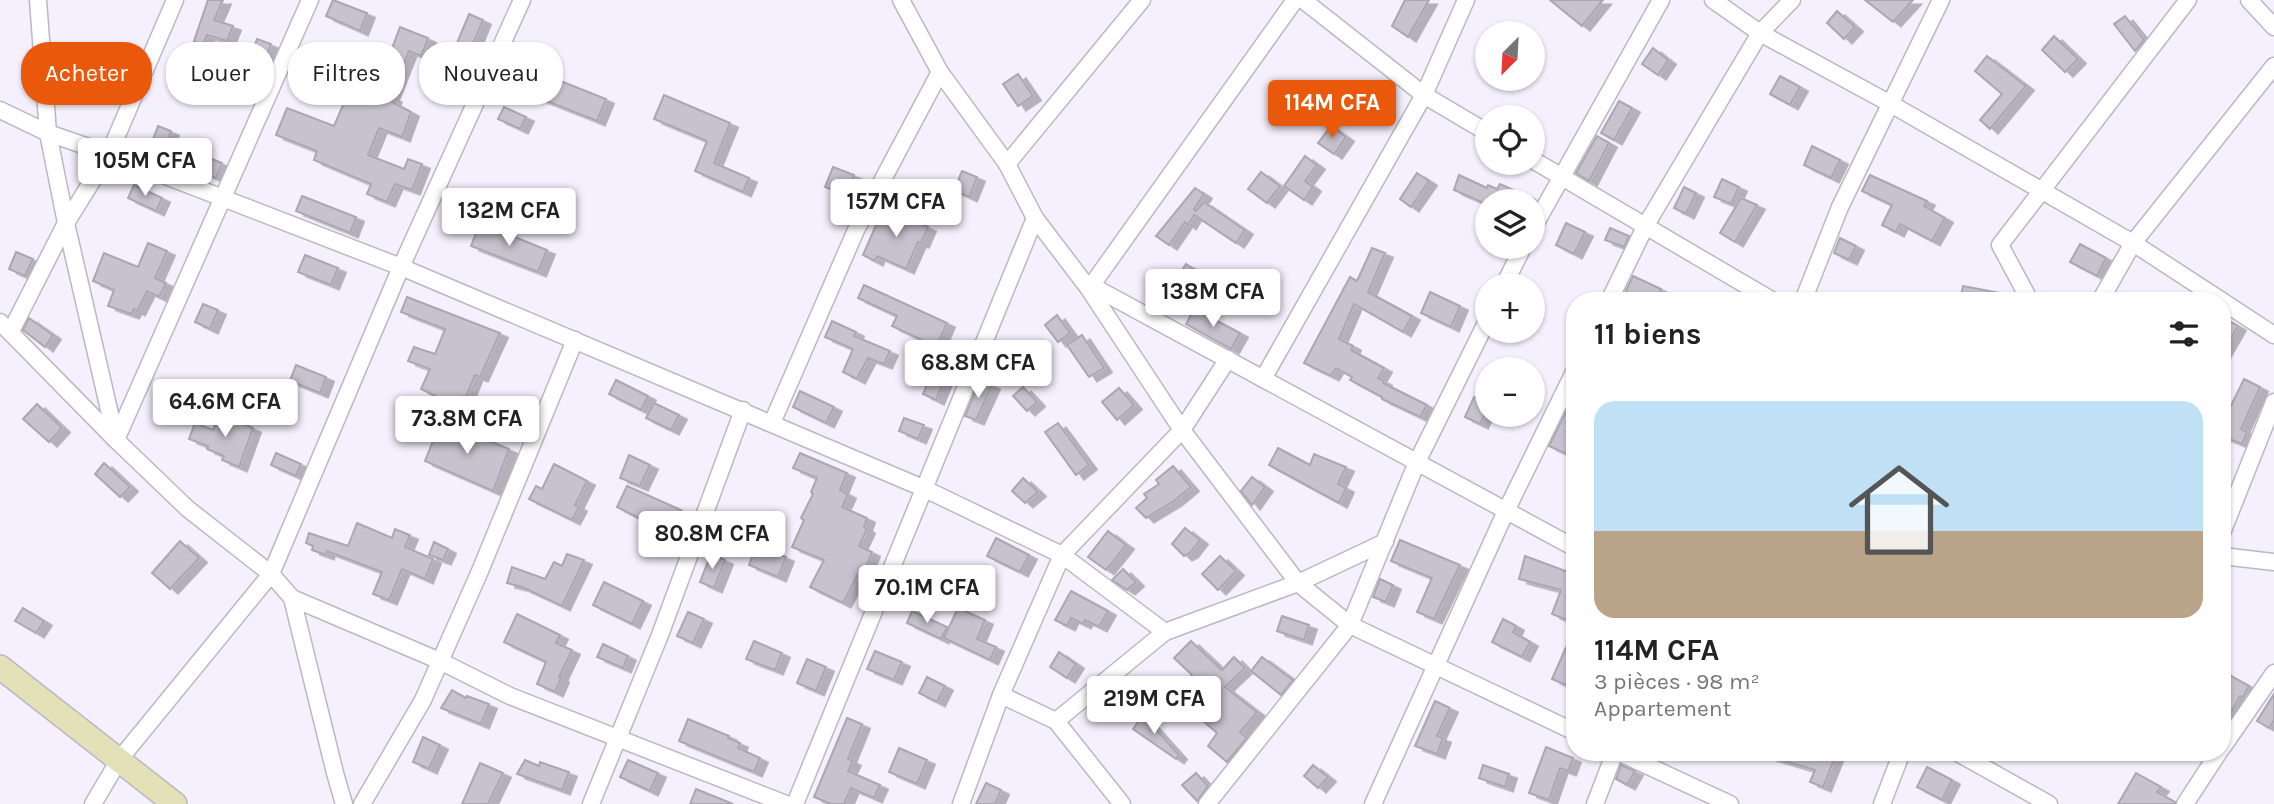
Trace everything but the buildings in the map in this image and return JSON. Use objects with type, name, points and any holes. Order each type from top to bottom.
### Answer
[{"type":"main road","points":[[0,667],[175,804]]},
{"type":"street","points":[[37,0],[48,133],[116,440]]},
{"type":"street","points":[[175,0],[109,154],[5,326],[116,440],[188,509],[271,574],[292,598],[440,661],[510,696],[786,804]]},
{"type":"street","points":[[116,440],[310,0]]},
{"type":"street","points":[[93,804],[119,760],[271,574],[401,267],[522,0]]},
{"type":"street","points":[[901,0],[940,72],[1007,164],[1035,218],[1090,287],[1182,430],[1297,583],[1350,625],[1566,728]]},
{"type":"street","points":[[1007,164],[1142,0]]},
{"type":"street","points":[[1090,287],[1295,0]]},
{"type":"street","points":[[1303,0],[1424,95],[1475,125]]},
{"type":"street","points":[[1263,379],[1424,95],[1466,0]]},
{"type":"street","points":[[1545,206],[1661,0]]},
{"type":"street","points":[[1713,0],[1760,33],[1889,103],[2133,243],[2208,292]]},
{"type":"street","points":[[1613,292],[1646,225],[1760,33],[1792,0]]},
{"type":"street","points":[[1807,292],[1840,207],[1941,0]]},
{"type":"street","points":[[2025,292],[2000,245],[2188,0]]},
{"type":"street","points":[[2249,0],[2274,27]]},
{"type":"street","points":[[2106,292],[2133,243],[2274,66]]},
{"type":"street","points":[[772,423],[856,230],[940,72]]},
{"type":"street","points":[[0,110],[48,133],[401,267],[923,488],[1062,555],[1165,632]]},
{"type":"street","points":[[1545,167],[1758,292]]},
{"type":"street","points":[[795,804],[1035,218]]},
{"type":"street","points":[[1090,287],[1566,543]]},
{"type":"street","points":[[2231,307],[2274,335]]},
{"type":"street","points":[[362,804],[423,700],[480,571],[575,340]]},
{"type":"street","points":[[1207,804],[1350,625],[1417,462],[1476,343]]},
{"type":"street","points":[[961,804],[1001,695],[1062,555],[1182,430],[1227,359]]},
{"type":"street","points":[[1373,804],[1506,511],[1566,388]]},
{"type":"street","points":[[2231,510],[2274,402]]},
{"type":"street","points":[[591,804],[660,635],[743,410]]},
{"type":"street","points":[[1056,721],[1165,632],[1297,583],[1385,542]]},
{"type":"street","points":[[2231,557],[2274,562]]},
{"type":"street","points":[[292,598],[344,804]]},
{"type":"street","points":[[2231,735],[2274,673]]},
{"type":"street","points":[[1001,695],[1056,721],[1122,804]]},
{"type":"street","points":[[1595,804],[1612,761]]},
{"type":"street","points":[[1636,761],[1730,804]]},
{"type":"street","points":[[1882,804],[1899,761]]},
{"type":"street","points":[[1972,761],[2049,804]]},
{"type":"street","points":[[2185,804],[2213,761]]}]
